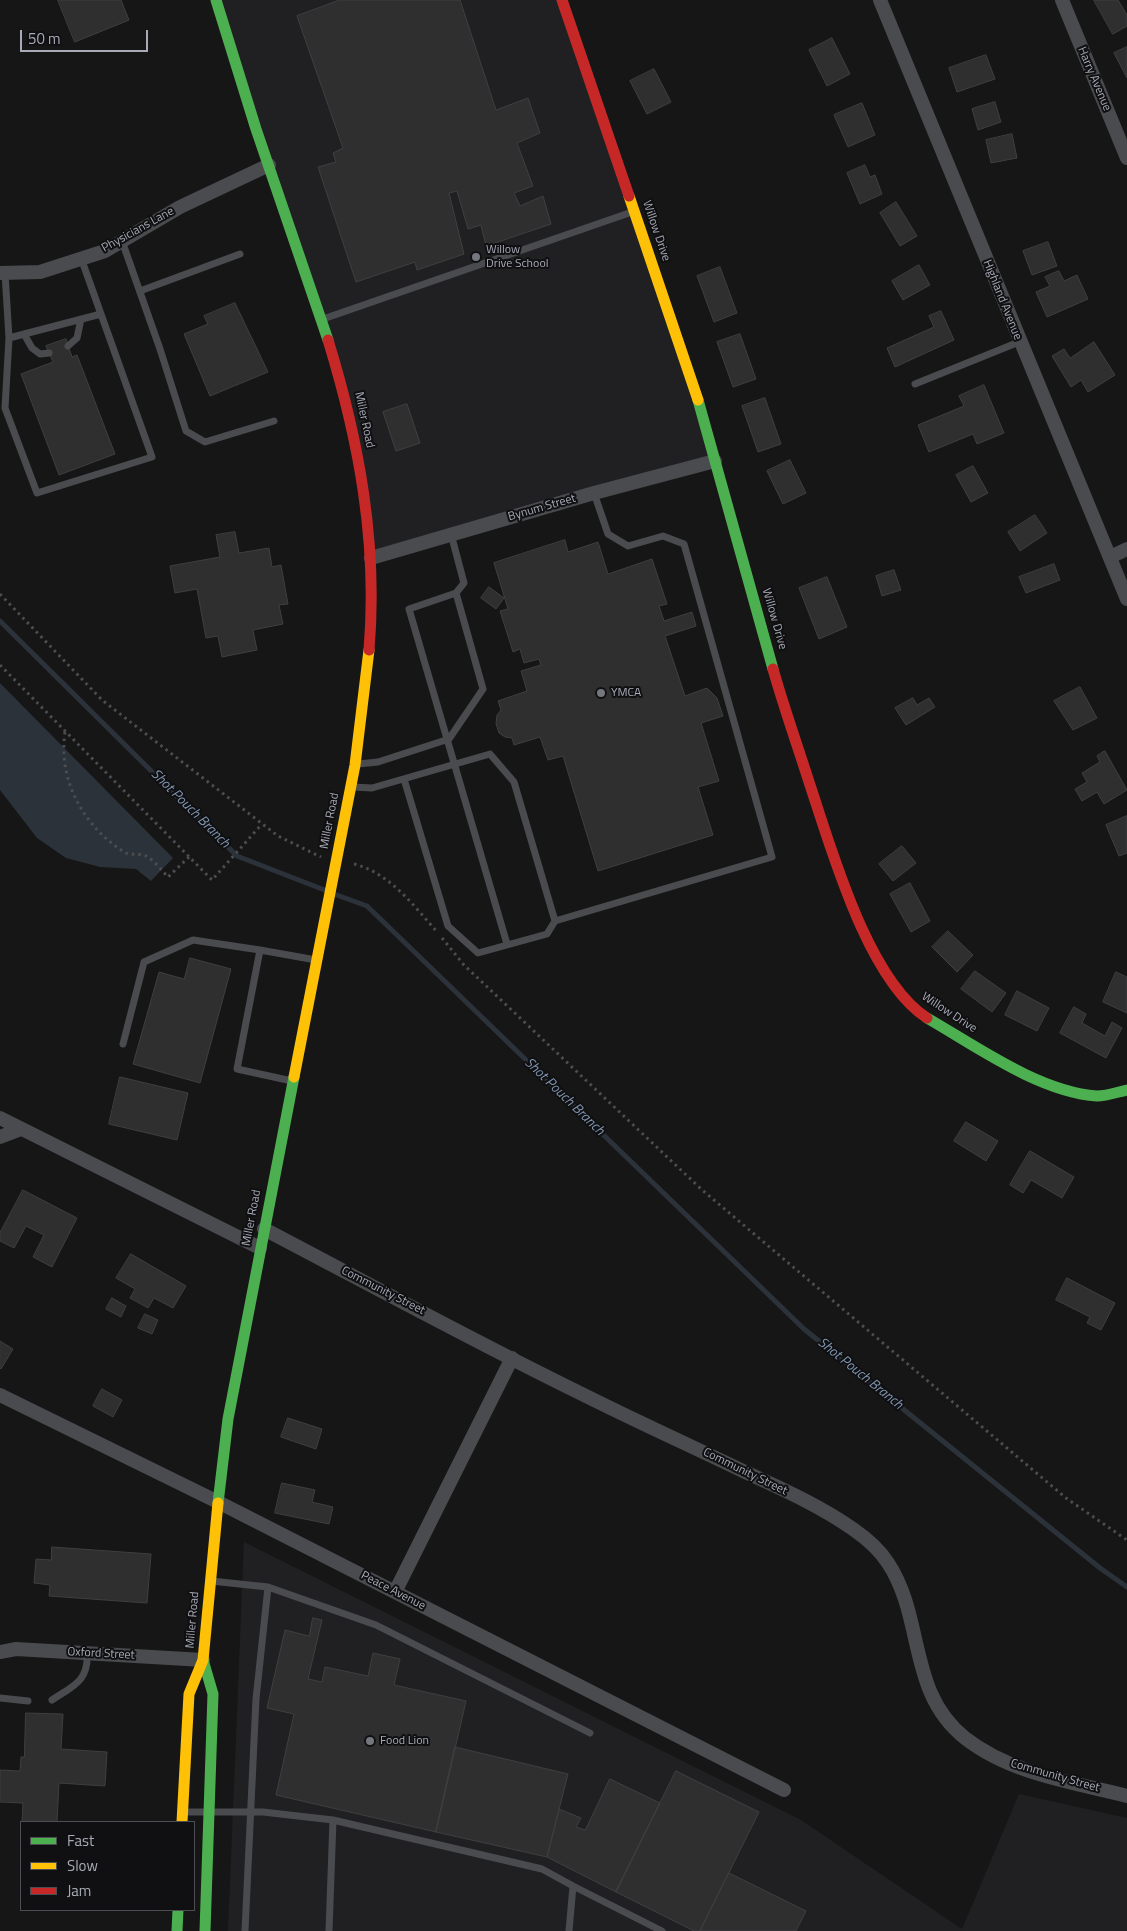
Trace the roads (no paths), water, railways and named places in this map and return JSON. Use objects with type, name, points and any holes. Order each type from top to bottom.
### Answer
[{"type":"main road","name":"Miller Road","points":[[183,1817],[189,1694],[203,1660],[228,1419],[292,1081],[328,908],[355,764],[369,667],[372,590],[368,516],[354,434],[323,319],[269,165],[216,0]]},
{"type":"main road","name":"Willow Drive","points":[[562,0],[699,402],[778,686],[831,849],[860,926],[896,990],[924,1016],[1016,1069],[1079,1093],[1099,1096],[1127,1090]]},
{"type":"main road","name":"Miller Road","points":[[203,1660],[213,1694],[205,1931]]},
{"type":"main road","points":[[177,1931],[178,1911]]},
{"type":"street","name":"Highland Avenue","points":[[880,0],[1019,342],[1127,599]]},
{"type":"street","name":"Harry Avenue","points":[[1062,0],[1127,158]]},
{"type":"street","name":"Physicians Lane","points":[[2,273],[40,272],[105,251],[180,207],[269,165]]},
{"type":"street","name":"Bynum Street","points":[[371,558],[594,493],[715,461]]},
{"type":"street","points":[[1110,558],[1127,549]]},
{"type":"street","points":[[0,1118],[260,1248]]},
{"type":"street","points":[[0,1137],[21,1129]]},
{"type":"street","name":"Community Street","points":[[264,1230],[585,1396],[815,1506],[852,1529],[871,1544],[889,1565],[901,1590],[926,1684],[939,1710],[948,1722],[966,1738],[1012,1766],[1127,1796]]},
{"type":"street","points":[[395,1592],[512,1358]]},
{"type":"street","name":"Peace Avenue","points":[[0,1395],[218,1502],[784,1790]]},
{"type":"street","name":"Oxford Street","points":[[0,1652],[16,1649],[203,1660]]},
{"type":"lane","points":[[323,319],[634,211]]},
{"type":"lane","points":[[122,241],[186,431],[205,442],[274,421]]},
{"type":"lane","points":[[140,291],[240,254]]},
{"type":"lane","points":[[2,273],[9,338],[6,408],[37,493],[152,457],[81,258]]},
{"type":"lane","points":[[9,338],[101,314]]},
{"type":"lane","points":[[68,346],[77,338],[81,319]]},
{"type":"lane","points":[[24,334],[32,348],[40,354],[49,352]]},
{"type":"lane","points":[[915,384],[1019,342]]},
{"type":"lane","points":[[404,779],[448,926],[478,953],[547,934],[555,921],[772,857],[684,544],[663,536],[628,546],[608,534],[594,493]]},
{"type":"lane","points":[[451,534],[464,583],[456,593],[409,609],[449,739],[507,944]]},
{"type":"lane","points":[[355,764],[378,762],[449,739],[483,689],[456,593]]},
{"type":"lane","points":[[351,786],[372,788],[490,754],[514,782],[555,921]]},
{"type":"lane","points":[[123,1044],[144,962],[193,940],[317,960]]},
{"type":"lane","points":[[260,950],[237,1069],[292,1081]]},
{"type":"lane","points":[[210,1581],[268,1587],[376,1625],[590,1733]]},
{"type":"lane","points":[[245,1931],[256,1699],[268,1587]]},
{"type":"lane","points":[[52,1700],[79,1682],[88,1668],[87,1653]]},
{"type":"lane","points":[[0,1698],[28,1701]]},
{"type":"lane","points":[[183,1817],[209,1812],[250,1812],[333,1820],[542,1869],[662,1931]]},
{"type":"lane","points":[[329,1931],[333,1820]]},
{"type":"lane","points":[[569,1931],[573,1886]]},
{"type":"waterway","name":"Shot Pouch Branch","points":[[0,621],[237,856],[327,891]]},
{"type":"waterway","name":"Shot Pouch Branch","points":[[334,894],[367,906],[804,1329],[1100,1568],[1127,1587]]},
{"type":"place","name":"Willow Drive School","points":[[476,257]]},
{"type":"place","name":"YMCA","points":[[601,693]]},
{"type":"place","name":"Food Lion","points":[[370,1741]]}]
